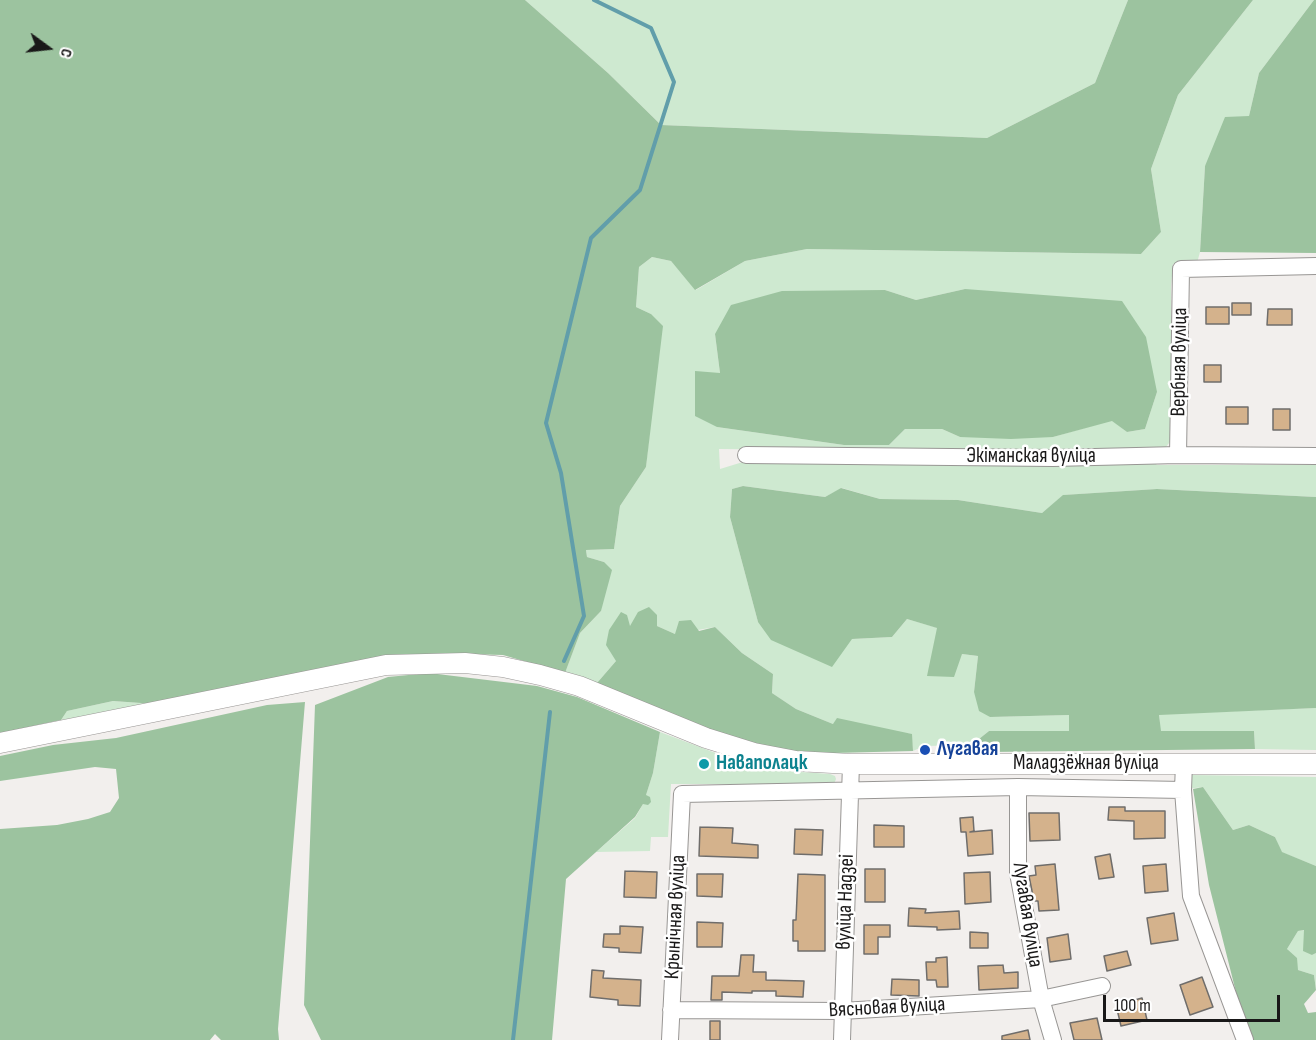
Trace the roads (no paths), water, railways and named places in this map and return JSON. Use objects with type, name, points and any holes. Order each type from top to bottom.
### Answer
[{"type":"main road","name":"Маладзёжная вуліца","points":[[0,743],[386,665],[465,663],[503,667],[579,686],[706,738],[754,753],[796,760],[851,764],[1316,764]]},
{"type":"street","name":"Вербная вуліца","points":[[1178,455],[1181,269],[1316,266]]},
{"type":"street","name":"Экіманская вуліца","points":[[746,455],[1053,458],[1178,455],[1316,456]]},
{"type":"street","points":[[1184,763],[1183,790],[1191,896],[1245,1040]]},
{"type":"street","name":"вуліца Надзеі","points":[[842,1040],[851,764]]},
{"type":"street","name":"Лугавая вуліца","points":[[1018,788],[1018,873],[1041,999],[1053,1040]]},
{"type":"street","points":[[850,789],[1183,790]]},
{"type":"street","name":"Крынічная вуліца","points":[[670,1040],[682,794],[850,789]]},
{"type":"street","name":"Вясновая вуліца","points":[[671,1010],[843,1011],[1041,999],[1102,986]]},
{"type":"waterway","points":[[564,661],[584,616],[561,473],[546,423],[591,238],[640,190],[674,82],[651,28],[594,0]]},
{"type":"waterway","points":[[513,1040],[550,712]]},
{"type":"place","name":"Лугавая","points":[[925,750]]},
{"type":"place","name":"Наваполацк","points":[[704,764]]}]
